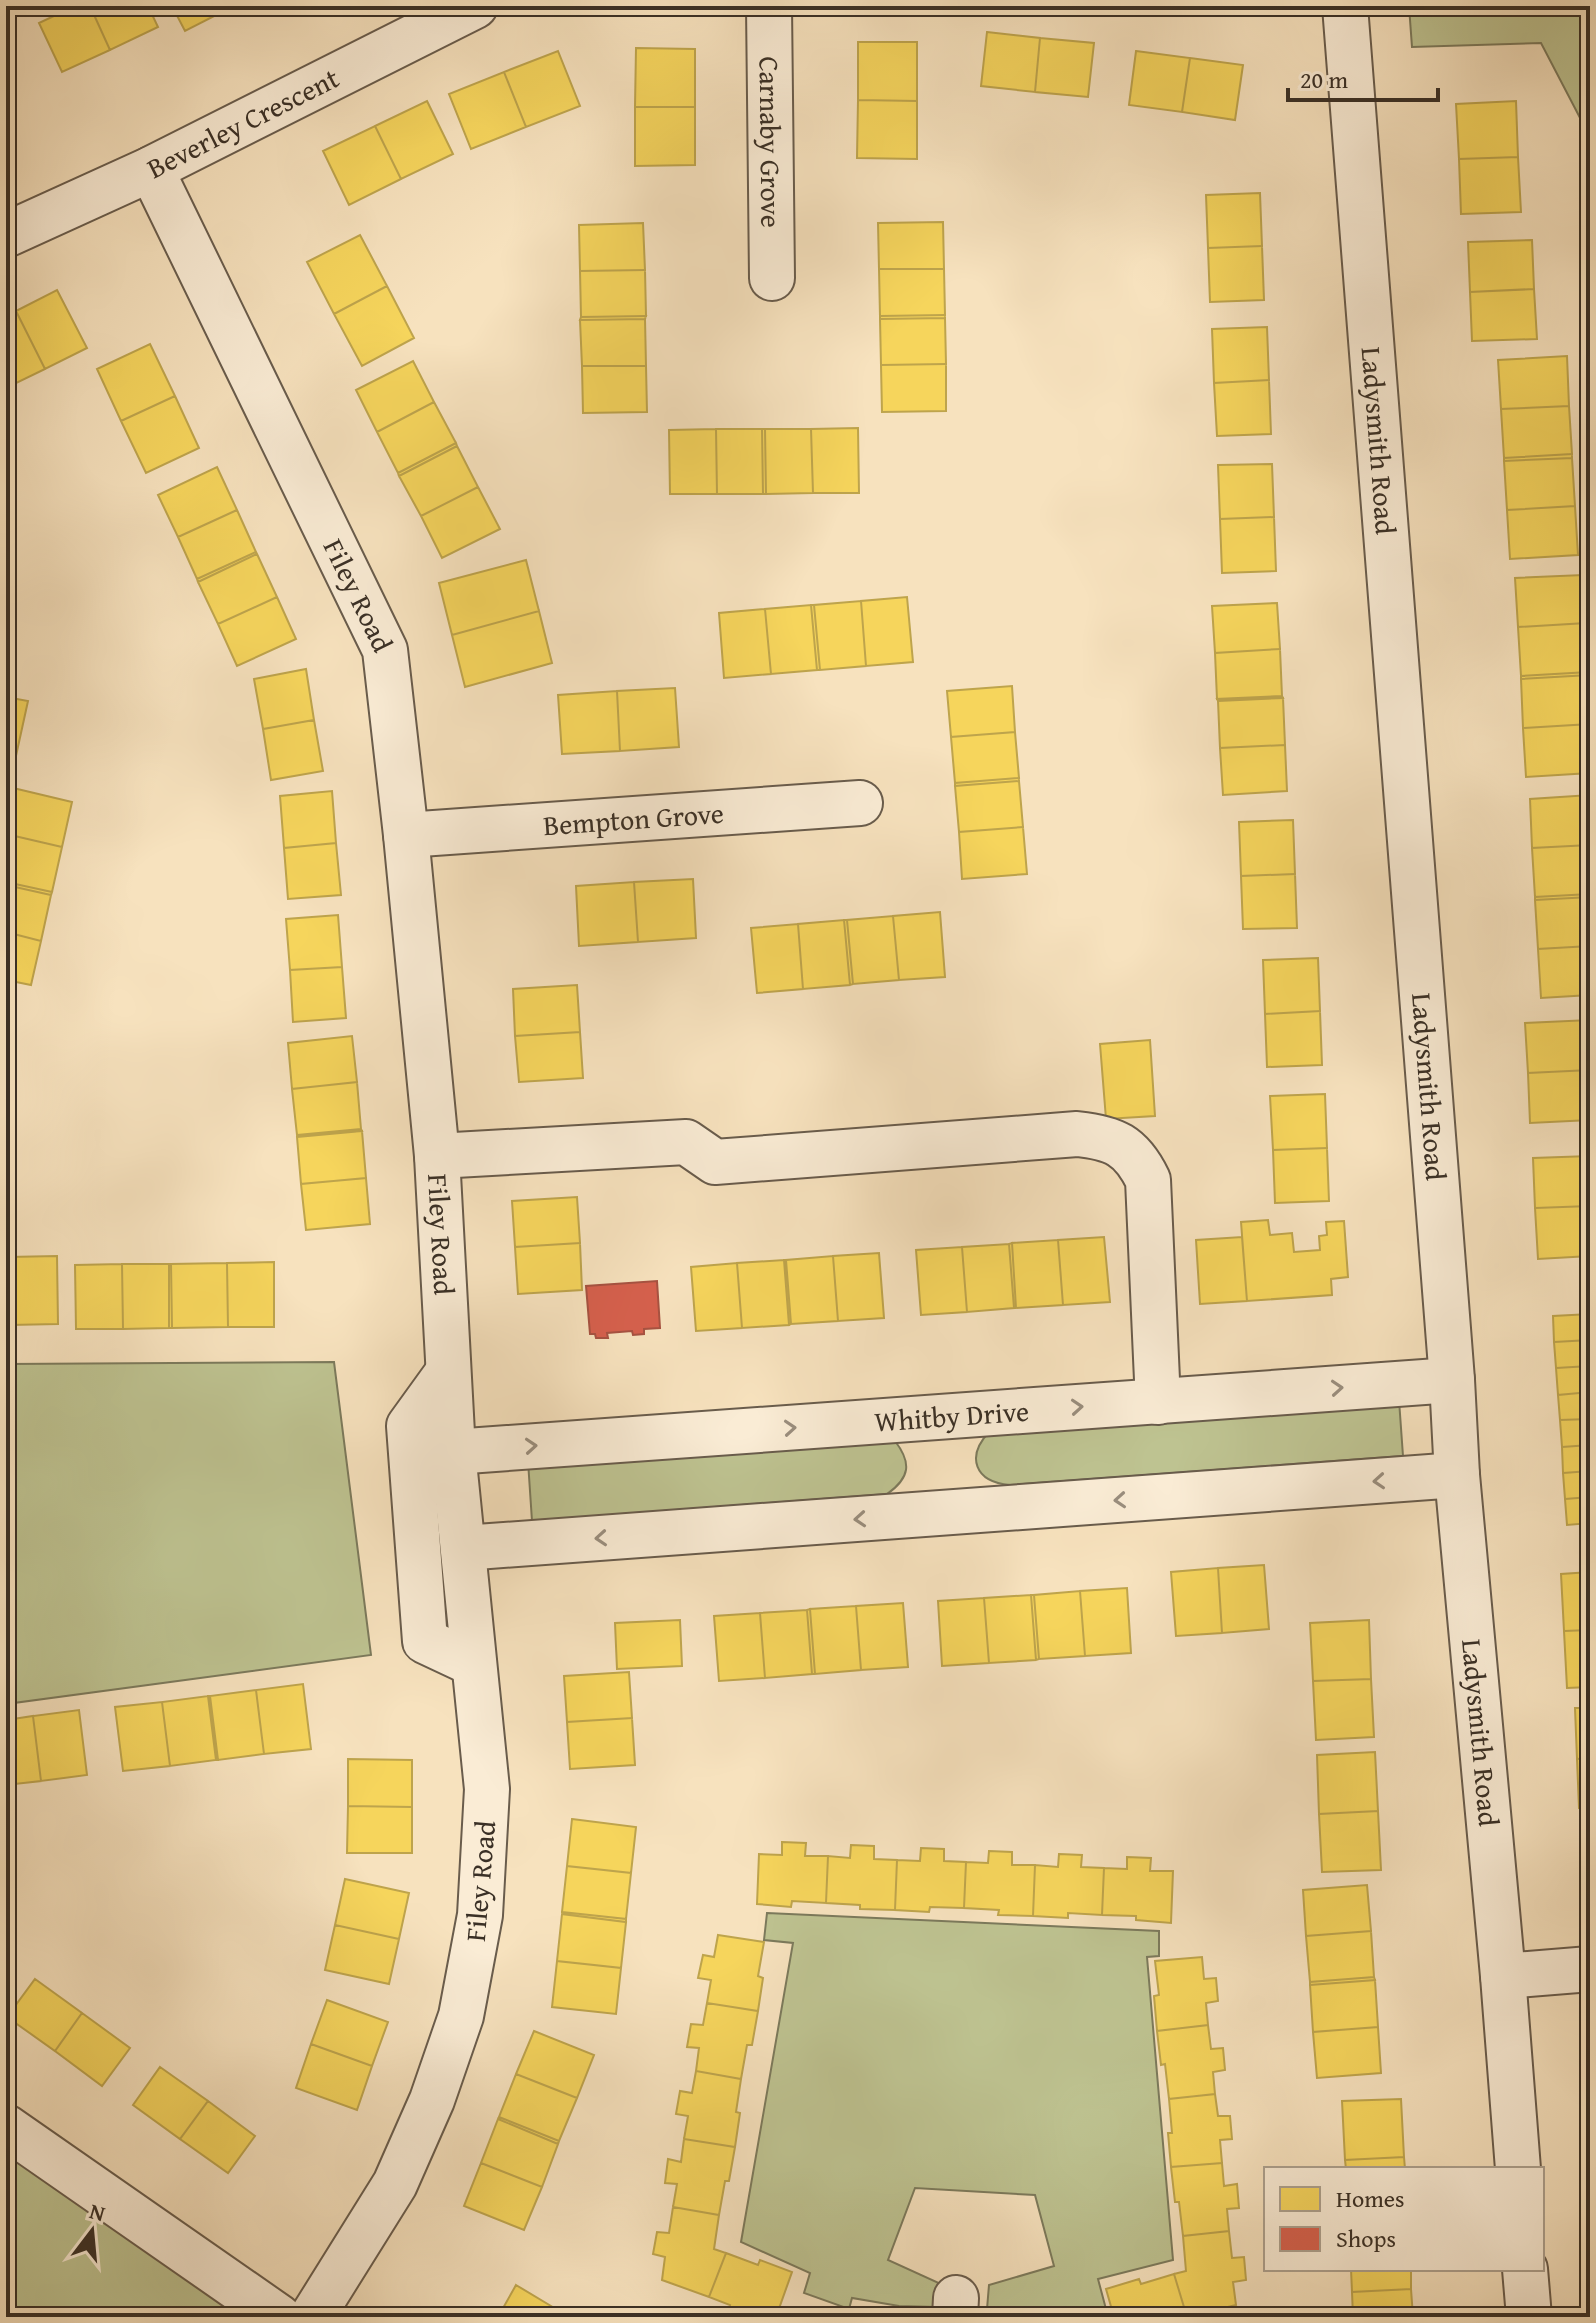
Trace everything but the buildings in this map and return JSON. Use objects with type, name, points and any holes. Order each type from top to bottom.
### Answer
[{"type":"street","name":"Beverley Crescent","points":[[6,235],[151,169],[475,6]]},
{"type":"street","name":"Carnaby Grove","points":[[769,6],[772,278]]},
{"type":"street","name":"Ladysmith Road","points":[[1345,6],[1457,1475],[1518,2167]]},
{"type":"street","name":"Filey Road","points":[[151,169],[385,650],[437,1156],[453,1452],[487,1789],[480,1915],[461,2016],[432,2100],[395,2184],[312,2317]]},
{"type":"street","name":"Bempton Grove","points":[[406,835],[860,803]]},
{"type":"street","points":[[437,1156],[686,1142],[715,1162],[1077,1134],[1100,1136],[1122,1144],[1139,1161],[1148,1180],[1158,1402]]},
{"type":"street","points":[[448,1372],[409,1426],[425,1641],[474,1664]]},
{"type":"street","name":"Whitby Drive","points":[[453,1452],[1452,1380]]},
{"type":"street","points":[[463,1548],[1457,1475]]},
{"type":"street","points":[[1503,1976],[1590,1969]]},
{"type":"street","points":[[6,2127],[279,2317]]},
{"type":"street","points":[[1525,2271],[1529,2317]]},
{"type":"green space","points":[[1409,6],[1590,6],[1590,137],[1541,43],[1412,47]]},
{"type":"green space","points":[[334,1362],[371,1655],[6,1704],[6,1364]]},
{"type":"green space","points":[[1399,1400],[1403,1456],[1010,1485],[989,1479],[978,1467],[976,1459],[982,1441],[990,1431]]},
{"type":"green space","points":[[895,1441],[904,1456],[906,1470],[900,1482],[887,1494],[532,1521],[528,1461]]},
{"type":"green space","points":[[767,1913],[1159,1931],[1159,1956],[1147,1957],[1173,2260],[1098,2279],[1106,2309],[1077,2317],[1064,2317],[1062,2310],[1015,2307],[1013,2312],[987,2309],[989,2285],[1054,2266],[1035,2195],[915,2188],[888,2260],[941,2284],[936,2307],[899,2306],[852,2298],[849,2309],[804,2293],[810,2273],[741,2242],[793,1943],[764,1940]]},
{"type":"green space","points":[[6,2144],[251,2317],[6,2317]]}]
